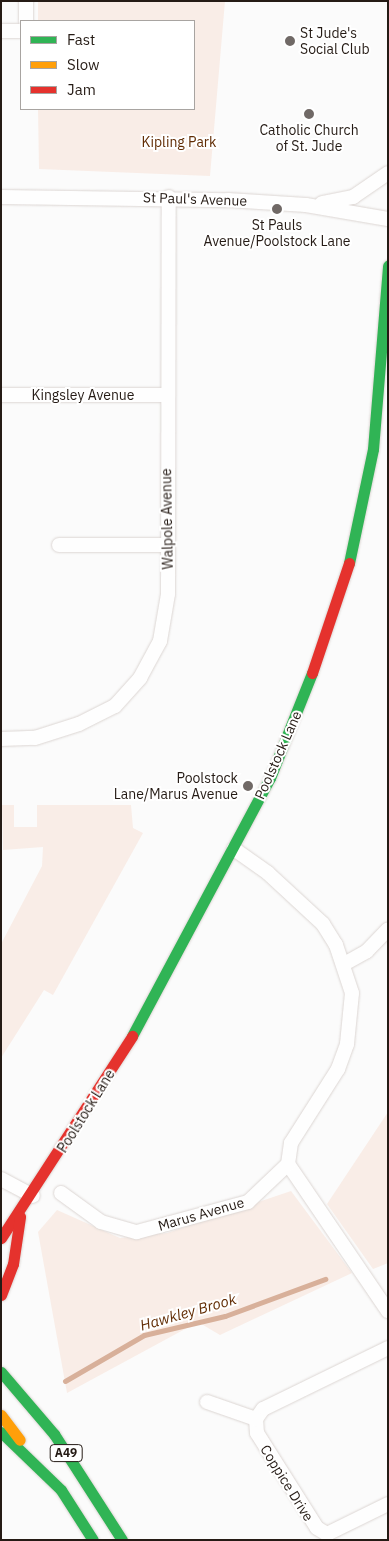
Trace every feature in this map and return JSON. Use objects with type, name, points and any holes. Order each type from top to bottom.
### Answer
[{"type":"main road","name":"Poolstock Lane","points":[[1,1238],[33,1196],[150,1008],[234,849],[303,699],[342,590],[360,525],[373,449],[388,266]]},
{"type":"main road","name":"Poolstock Lane","points":[[1,1263],[20,1215]]},
{"type":"main road","points":[[1,1295],[13,1264],[20,1215]]},
{"type":"main road","name":"A49","points":[[1,1372],[54,1434],[122,1540]]},
{"type":"main road","points":[[1,1415],[44,1472]]},
{"type":"main road","name":"A49","points":[[1,1432],[44,1472],[93,1540]]},
{"type":"main road","points":[[1,1447],[44,1472]]},
{"type":"street","points":[[26,1],[26,20]]},
{"type":"street","points":[[1,31],[20,31]]},
{"type":"street","points":[[306,205],[353,197],[388,173]]},
{"type":"street","name":"St Paul's Avenue","points":[[1,197],[169,197],[306,205],[388,219]]},
{"type":"street","name":"Walpole Avenue","points":[[1,739],[35,738],[79,724],[115,706],[140,678],[160,641],[168,594],[165,395],[169,197]]},
{"type":"street","name":"Kingsley Avenue","points":[[1,395],[165,395]]},
{"type":"street","points":[[59,545],[168,545]]},
{"type":"street","points":[[234,849],[258,863],[322,924],[344,964],[352,993],[347,1044],[338,1069],[290,1143],[288,1164],[388,1311]]},
{"type":"street","points":[[344,964],[368,952],[388,929]]},
{"type":"street","name":"Marus Avenue","points":[[61,1193],[100,1222],[137,1232],[248,1202],[288,1164]]},
{"type":"street","points":[[1,1178],[33,1196]]},
{"type":"street","points":[[207,1402],[256,1419],[263,1409],[388,1348]]},
{"type":"street","name":"Coppice Drive","points":[[256,1419],[257,1433],[309,1521],[327,1537],[388,1504]]},
{"type":"green space","name":"Kipling Park","points":[[38,1],[225,1],[210,176],[39,169],[38,110],[195,110],[195,20],[38,20]]},
{"type":"green space","points":[[2,805],[14,805],[14,827],[37,827],[37,805],[131,805],[133,828],[143,833],[53,995],[44,990],[1,1058],[1,944],[42,866],[43,847],[3,850]]},
{"type":"green space","points":[[388,1112],[388,1263],[373,1269],[327,1204]]},
{"type":"green space","points":[[291,1191],[352,1273],[220,1335],[198,1322],[67,1393],[38,1232],[57,1210],[120,1238],[167,1233]]},
{"type":"waterway","name":"Hawkley Brook","points":[[65,1381],[144,1335],[225,1316],[325,1279]]},
{"type":"traffic: fast","points":[[349,563],[373,449],[388,266]]},
{"type":"traffic: fast","points":[[132,1036],[270,778],[312,673]]},
{"type":"traffic: fast","points":[[1,1372],[54,1434],[122,1540]]},
{"type":"traffic: fast","points":[[1,1432],[61,1490],[93,1540]]},
{"type":"traffic: slow","points":[[1,1415],[20,1440]]},
{"type":"traffic: jam","points":[[312,673],[349,563]]},
{"type":"traffic: jam","points":[[1,1238],[132,1036]]},
{"type":"traffic: jam","points":[[1,1295],[13,1264],[20,1217]]},
{"type":"place","name":"St Jude's Social Club","points":[[290,41]]},
{"type":"place","name":"Catholic Church of St. Jude","points":[[309,114]]},
{"type":"place","name":"St Pauls Avenue/Poolstock Lane","points":[[277,209]]},
{"type":"place","name":"Poolstock Lane/Marus Avenue","points":[[248,786]]}]
